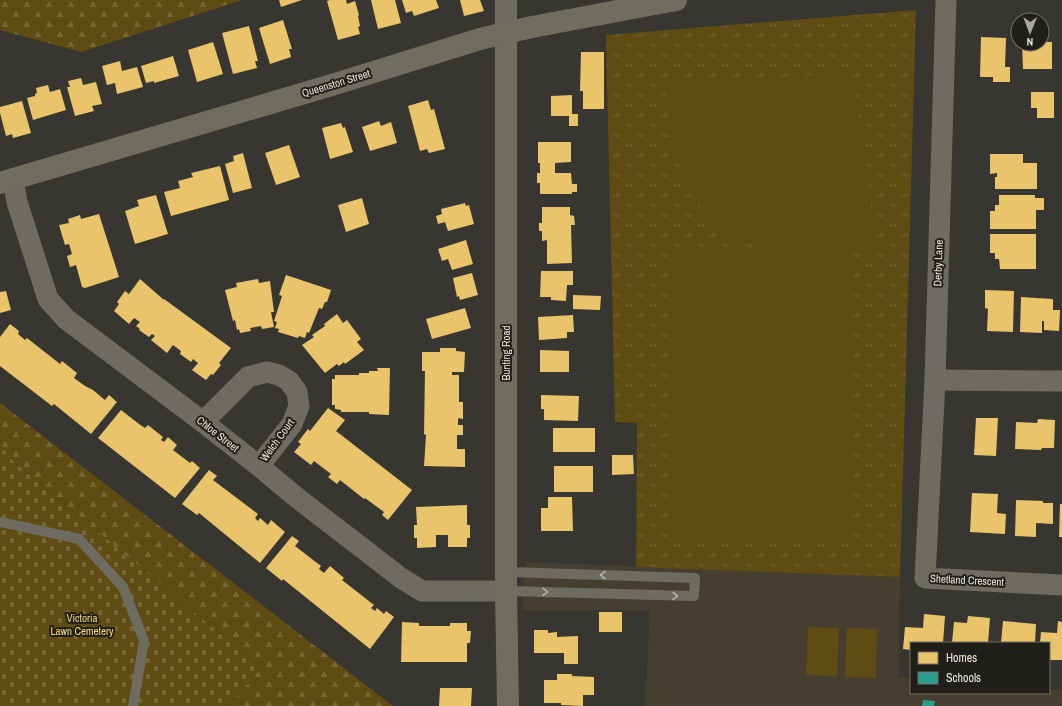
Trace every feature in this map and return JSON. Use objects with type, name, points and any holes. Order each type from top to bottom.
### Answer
[{"type":"main road","name":"Queenston Street","points":[[6,181],[480,39],[676,0]]},
{"type":"main road","name":"Bunting Road","points":[[506,33],[506,582],[508,706]]},
{"type":"street","name":"Bunting Road","points":[[506,0],[506,33]]},
{"type":"street","name":"Derby Lane","points":[[928,525],[935,380],[946,0]]},
{"type":"street","name":"Chloe Street","points":[[6,181],[17,202],[48,299],[66,319],[203,422],[401,578],[422,591],[506,582]]},
{"type":"street","name":"Welch Court","points":[[203,422],[248,377],[266,372],[279,375],[290,381],[297,392],[299,406],[292,424],[259,466]]},
{"type":"street","points":[[935,380],[1062,382]]},
{"type":"street","name":"Shetland Crescent","points":[[928,525],[925,578],[1062,585]]},
{"type":"lane","points":[[0,522],[79,539],[123,587],[144,641],[133,706]]},
{"type":"lane","points":[[695,578],[694,596],[506,582],[695,578]]},
{"type":"shaded area","points":[[525,562],[900,577],[898,677],[910,679],[910,694],[1050,694],[1050,689],[1062,690],[1062,706],[645,706],[650,610],[522,610]]},
{"type":"green space","points":[[0,0],[242,0],[81,52],[0,30]]},
{"type":"green space","points":[[916,10],[900,577],[636,567],[637,423],[615,422],[606,35]]},
{"type":"green space","points":[[835,74],[854,91],[877,252],[779,251],[732,235],[693,199],[670,139],[664,85]]},
{"type":"green space","points":[[671,253],[853,254],[852,540],[670,539]]},
{"type":"green space","points":[[0,403],[393,706],[228,706],[261,668],[9,458],[0,443]]},
{"type":"green space","name":"Victoria Lawn Cemetery","points":[[0,443],[9,458],[261,668],[228,706],[0,706]]},
{"type":"green space","points":[[808,627],[839,628],[837,676],[806,675]]},
{"type":"green space","points":[[847,628],[877,629],[876,678],[845,677]]},
{"type":"building: Homes","points":[[279,0],[302,0],[281,7]]},
{"type":"building: Homes","points":[[346,0],[347,4],[355,1],[359,15],[360,26],[358,27],[360,34],[338,40],[327,1]]},
{"type":"building: Homes","points":[[371,0],[395,0],[401,23],[378,29]]},
{"type":"building: Homes","points":[[402,0],[436,0],[439,8],[414,16],[412,11],[406,13]]},
{"type":"building: Homes","points":[[460,0],[480,0],[484,11],[464,16]]},
{"type":"building: Homes","points":[[283,20],[292,49],[289,49],[291,57],[270,64],[259,28]]},
{"type":"building: Homes","points":[[249,26],[258,61],[255,61],[257,68],[233,74],[222,33]]},
{"type":"building: Homes","points":[[981,37],[1006,38],[1005,67],[1010,67],[1010,82],[993,82],[993,77],[980,77]]},
{"type":"building: Homes","points":[[213,42],[223,74],[197,82],[188,50]]},
{"type":"building: Homes","points":[[1050,42],[1052,42],[1052,69],[1023,69],[1022,52],[1050,52]]},
{"type":"building: Homes","points":[[581,52],[604,52],[604,109],[583,109],[583,91],[580,91]]},
{"type":"building: Homes","points":[[173,56],[179,76],[154,83],[154,81],[146,83],[141,66]]},
{"type":"building: Homes","points":[[120,61],[122,71],[137,67],[143,87],[117,94],[115,83],[107,85],[102,66]]},
{"type":"building: Homes","points":[[81,78],[83,85],[96,82],[102,104],[92,106],[94,111],[75,116],[67,87],[70,87],[68,81]]},
{"type":"building: Homes","points":[[48,85],[50,92],[60,89],[66,110],[33,120],[27,98],[35,96],[37,93],[36,88]]},
{"type":"building: Homes","points":[[1031,92],[1054,92],[1054,118],[1037,118],[1037,108],[1031,108]]},
{"type":"building: Homes","points":[[572,95],[572,114],[578,114],[578,126],[569,126],[569,116],[551,116],[551,96]]},
{"type":"building: Homes","points":[[428,100],[431,110],[434,109],[445,149],[429,153],[427,149],[420,151],[408,106]]},
{"type":"building: Homes","points":[[22,101],[31,133],[13,138],[12,134],[6,136],[0,113],[0,107]]},
{"type":"building: Homes","points":[[379,121],[381,126],[391,122],[397,143],[370,151],[362,127]]},
{"type":"building: Homes","points":[[341,123],[343,128],[345,127],[353,152],[330,159],[322,128]]},
{"type":"building: Homes","points":[[538,142],[571,142],[571,162],[555,163],[555,173],[571,173],[572,184],[577,184],[577,192],[572,192],[572,194],[540,194],[540,183],[537,183],[537,173],[540,173],[540,163],[538,163]]},
{"type":"building: Homes","points":[[289,145],[300,177],[276,185],[265,153]]},
{"type":"building: Homes","points":[[243,153],[252,188],[233,193],[225,164],[234,161],[233,156]]},
{"type":"building: Homes","points":[[990,154],[1023,154],[1023,163],[1037,163],[1037,189],[995,189],[995,177],[997,177],[997,173],[990,174]]},
{"type":"building: Homes","points":[[220,166],[229,200],[171,216],[164,192],[180,188],[178,181],[193,177],[191,173]]},
{"type":"building: Homes","points":[[156,195],[168,234],[135,244],[125,211],[139,206],[137,200]]},
{"type":"building: Homes","points":[[999,195],[1035,195],[1035,198],[1044,198],[1044,210],[1036,210],[1036,229],[990,229],[990,211],[995,211],[995,205],[999,205]]},
{"type":"building: Homes","points":[[362,198],[369,224],[346,232],[338,205]]},
{"type":"building: Homes","points":[[465,203],[466,206],[469,205],[474,224],[448,231],[445,222],[438,224],[436,216],[442,214],[441,209]]},
{"type":"building: Homes","points":[[542,207],[570,207],[570,215],[574,216],[575,225],[571,225],[572,263],[547,264],[547,240],[542,241],[542,231],[539,231],[539,223],[542,223]]},
{"type":"building: Homes","points":[[99,214],[119,277],[85,288],[82,287],[76,265],[70,267],[67,256],[72,254],[69,244],[65,245],[59,225],[69,223],[68,219],[80,215],[81,219]]},
{"type":"building: Homes","points":[[990,234],[1036,234],[1036,269],[1000,269],[999,259],[995,259],[995,253],[990,253]]},
{"type":"building: Homes","points":[[466,240],[473,264],[452,270],[448,259],[442,261],[438,249]]},
{"type":"building: Homes","points":[[541,271],[573,271],[573,285],[567,285],[566,301],[551,300],[551,297],[540,297]]},
{"type":"building: Homes","points":[[472,273],[478,295],[460,300],[459,296],[457,297],[453,278]]},
{"type":"building: Homes","points":[[286,275],[331,290],[327,302],[325,302],[322,309],[319,308],[309,333],[307,332],[305,338],[299,336],[298,338],[278,332],[279,329],[275,328],[277,322],[274,321],[282,296],[279,295]]},
{"type":"building: Homes","points":[[140,279],[164,300],[231,348],[219,363],[221,365],[213,375],[211,374],[206,380],[192,370],[198,363],[193,359],[191,362],[180,354],[181,351],[173,345],[167,353],[151,340],[155,336],[152,334],[149,337],[139,330],[140,329],[136,326],[140,322],[134,318],[129,324],[114,311],[119,304],[117,302],[125,291],[129,294]]},
{"type":"building: Homes","points":[[258,279],[259,283],[270,281],[274,312],[271,312],[274,327],[262,329],[261,326],[250,328],[251,331],[240,333],[239,329],[237,330],[235,320],[233,321],[225,290],[237,287],[236,283]]},
{"type":"building: Homes","points":[[985,290],[1014,291],[1013,332],[987,331],[988,309],[985,308]]},
{"type":"building: Homes","points":[[6,291],[11,310],[0,313],[0,292]]},
{"type":"building: Homes","points":[[573,295],[601,296],[600,310],[573,309]]},
{"type":"building: Homes","points":[[1021,297],[1053,299],[1053,310],[1060,310],[1059,331],[1044,330],[1044,321],[1042,321],[1042,333],[1020,332]]},
{"type":"building: Homes","points":[[465,308],[471,328],[432,339],[426,319]]},
{"type":"building: Homes","points":[[337,314],[343,323],[347,320],[361,339],[357,342],[364,350],[345,364],[344,362],[339,366],[337,364],[325,373],[302,345],[314,337],[312,335],[325,326],[324,324]]},
{"type":"building: Homes","points":[[573,315],[574,332],[567,332],[567,338],[539,340],[538,317]]},
{"type":"building: Homes","points":[[10,324],[19,331],[18,334],[25,340],[27,338],[60,364],[62,361],[77,373],[74,378],[93,390],[105,400],[109,395],[117,402],[91,434],[54,404],[52,406],[0,366],[0,337]]},
{"type":"building: Homes","points":[[440,348],[456,348],[456,351],[465,352],[464,372],[452,372],[452,375],[459,375],[459,402],[463,402],[463,419],[458,418],[458,425],[463,425],[463,435],[457,435],[457,449],[465,449],[465,467],[424,466],[426,435],[424,434],[425,371],[422,371],[422,352],[440,352]]},
{"type":"building: Homes","points":[[540,350],[569,351],[569,372],[540,372]]},
{"type":"building: Homes","points":[[377,368],[390,368],[389,415],[369,414],[369,412],[341,412],[341,410],[335,409],[335,405],[332,405],[332,379],[335,379],[335,375],[359,375],[359,373],[378,371]]},
{"type":"building: Homes","points":[[541,395],[579,396],[578,421],[544,420],[544,409],[541,409]]},
{"type":"building: Homes","points":[[328,408],[345,420],[336,431],[412,490],[388,520],[382,515],[384,512],[365,498],[364,499],[340,480],[337,484],[328,477],[331,474],[314,461],[311,465],[294,452],[301,444],[298,442],[308,429],[310,431]]},
{"type":"building: Homes","points":[[121,410],[145,428],[148,425],[163,437],[161,440],[164,442],[168,437],[177,445],[173,450],[190,463],[192,461],[200,468],[175,498],[98,438]]},
{"type":"building: Homes","points":[[976,418],[998,418],[996,456],[974,455]]},
{"type":"building: Homes","points":[[1038,419],[1055,420],[1054,448],[1042,448],[1041,450],[1015,449],[1016,422],[1037,423]]},
{"type":"building: Homes","points":[[553,428],[595,428],[595,452],[553,452]]},
{"type":"building: Homes","points":[[612,455],[633,455],[634,474],[612,475]]},
{"type":"building: Homes","points":[[554,466],[593,466],[593,492],[554,492]]},
{"type":"building: Homes","points":[[209,470],[217,476],[213,480],[258,514],[255,518],[258,521],[260,518],[268,525],[271,520],[285,532],[260,563],[199,513],[197,515],[182,504]]},
{"type":"building: Homes","points":[[972,493],[998,494],[997,513],[1006,514],[1005,534],[970,532]]},
{"type":"building: Homes","points":[[548,497],[572,497],[573,531],[541,531],[541,508],[548,508]]},
{"type":"building: Homes","points":[[1016,500],[1053,503],[1053,524],[1036,523],[1036,537],[1015,536]]},
{"type":"building: Homes","points":[[1060,504],[1062,504],[1062,537],[1059,537]]},
{"type":"building: Homes","points":[[467,505],[467,525],[470,525],[470,538],[467,538],[467,547],[448,547],[448,535],[436,535],[436,547],[417,548],[417,538],[414,538],[414,525],[417,525],[416,507]]},
{"type":"building: Homes","points":[[292,536],[299,541],[295,546],[321,566],[319,569],[324,573],[330,566],[344,578],[342,580],[374,605],[371,608],[375,611],[377,608],[384,614],[386,611],[394,617],[370,649],[283,579],[282,581],[266,568]]},
{"type":"building: Homes","points":[[599,612],[622,612],[622,632],[599,632]]},
{"type":"building: Homes","points":[[924,614],[945,616],[943,642],[910,642],[910,650],[903,649],[905,627],[923,628]]},
{"type":"building: Homes","points":[[968,616],[990,618],[988,642],[952,642],[954,622],[967,623]]},
{"type":"building: Homes","points":[[1003,621],[1036,624],[1035,642],[1001,642]]},
{"type":"building: Homes","points":[[1058,621],[1062,622],[1062,660],[1050,660],[1050,642],[1040,642],[1041,632],[1057,633]]},
{"type":"building: Homes","points":[[402,622],[419,623],[419,626],[450,626],[450,623],[467,623],[467,631],[471,631],[470,643],[467,643],[467,662],[401,662]]},
{"type":"building: Homes","points":[[534,630],[548,630],[548,633],[557,632],[557,637],[578,636],[578,664],[564,664],[564,653],[534,653]]},
{"type":"building: Homes","points":[[557,674],[572,674],[572,676],[594,677],[594,695],[583,695],[583,706],[561,705],[561,703],[544,703],[544,680],[557,680]]},
{"type":"building: Homes","points":[[440,688],[472,688],[471,706],[439,706]]},
{"type":"building: Schools","points":[[923,700],[935,701],[934,706],[922,706]]}]
